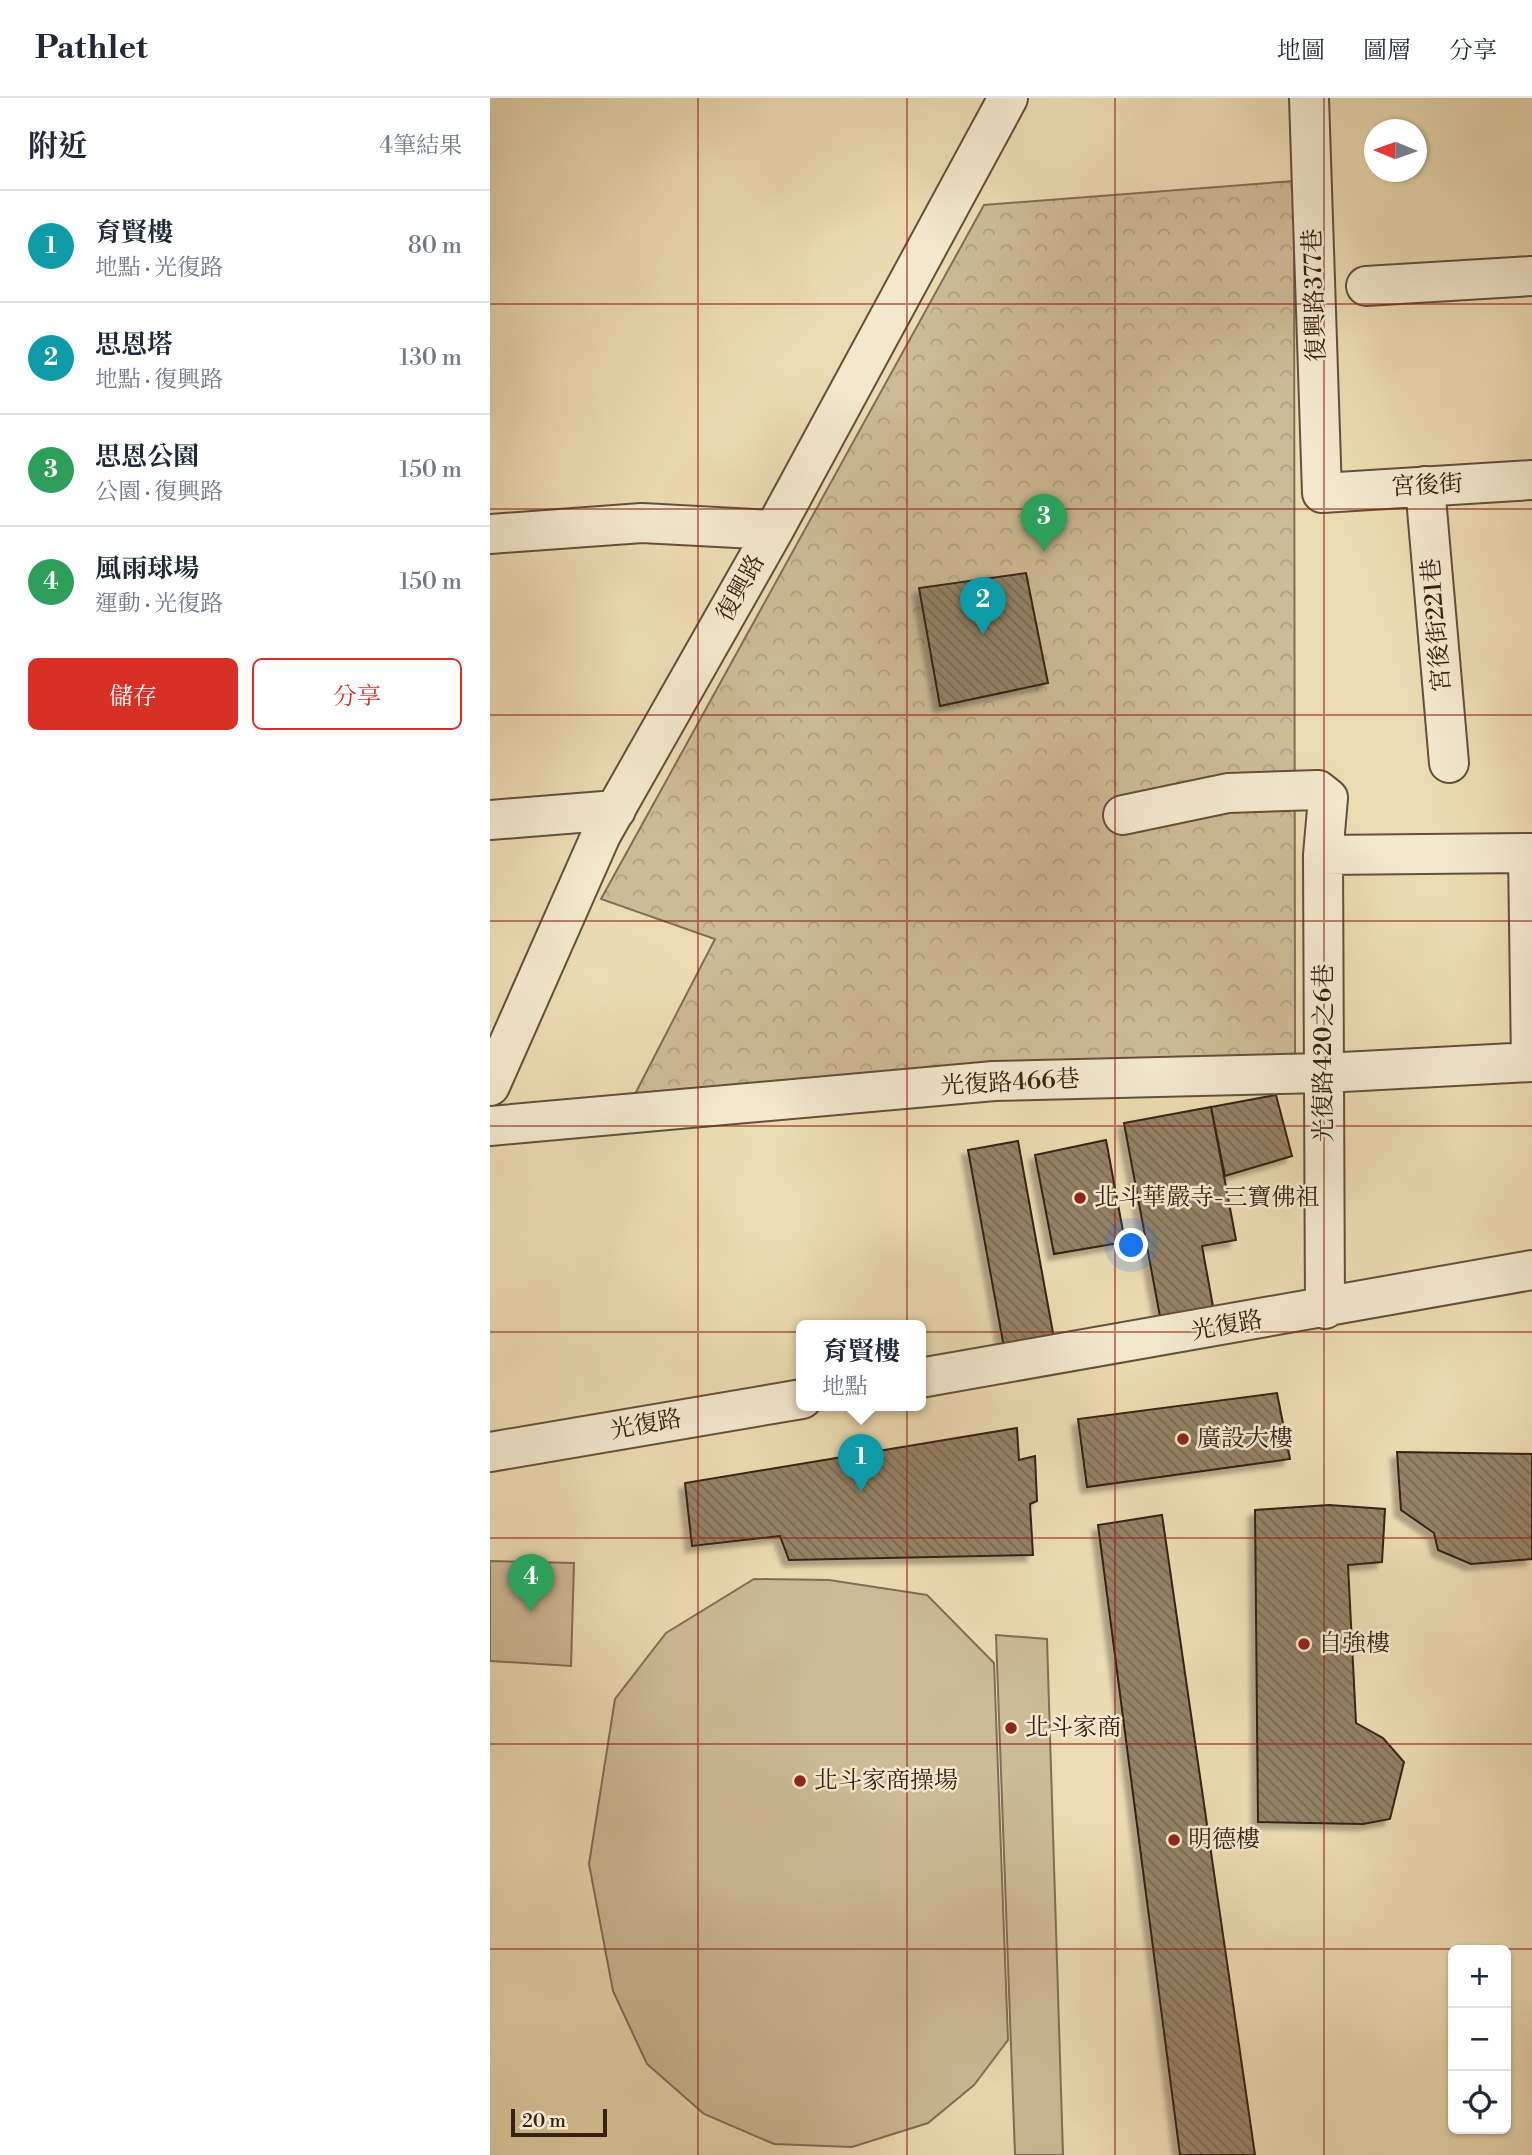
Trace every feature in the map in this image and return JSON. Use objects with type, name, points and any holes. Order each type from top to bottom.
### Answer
[{"type":"street","name":"復興路","points":[[490,1086],[498,1046],[601,835],[774,530],[1008,98]]},
{"type":"street","name":"復興路377巷","points":[[1309,98],[1322,493]]},
{"type":"street","points":[[1366,286],[1532,276]]},
{"type":"street","name":"宮後街","points":[[1322,493],[1532,480]]},
{"type":"street","name":"宮後街221巷","points":[[1425,486],[1449,763]]},
{"type":"street","points":[[490,534],[642,523],[774,530]]},
{"type":"street","name":"光復路420之6巷","points":[[1123,815],[1228,793],[1318,790],[1328,798],[1323,855],[1325,1309]]},
{"type":"street","points":[[490,820],[616,810]]},
{"type":"street","points":[[1323,855],[1530,853],[1532,1062]]},
{"type":"street","name":"光復路466巷","points":[[490,1126],[993,1081],[1324,1073],[1532,1062]]},
{"type":"street","name":"光復路","points":[[926,1377],[1325,1309],[1532,1270]]},
{"type":"street","name":"光復路","points":[[490,1452],[796,1400]]},
{"type":"green space","points":[[1294,181],[1295,1054],[634,1096],[715,939],[601,899],[984,205]]},
{"type":"green space","points":[[490,1561],[574,1563],[571,1666],[490,1661]]},
{"type":"green space","name":"北斗家商操場","points":[[754,1579],[829,1580],[927,1595],[994,1663],[1008,2040],[974,2085],[928,2123],[852,2147],[774,2144],[704,2114],[647,2064],[613,1991],[589,1864],[615,1699],[666,1633]]},
{"type":"green space","name":"北斗家商操場","points":[[996,1635],[1047,1639],[1063,2155],[1015,2155]]},
{"type":"building","points":[[1026,573],[1048,683],[940,706],[919,588]]},
{"type":"building","points":[[1276,1095],[1292,1156],[1225,1176],[1211,1107]]},
{"type":"building","points":[[1211,1107],[1236,1240],[1202,1246],[1214,1312],[1161,1322],[1124,1123]]},
{"type":"building","name":"北斗華嚴寺-三寶佛祖","points":[[1106,1140],[1125,1242],[1054,1254],[1035,1155]]},
{"type":"building","points":[[1018,1141],[1055,1344],[1005,1353],[968,1150]]},
{"type":"building","name":"廣設大樓","points":[[1277,1393],[1290,1459],[1087,1487],[1078,1419]]},
{"type":"building","points":[[1017,1428],[1019,1460],[1035,1456],[1037,1501],[1030,1504],[1033,1555],[789,1560],[780,1536],[692,1546],[685,1483]]},
{"type":"building","points":[[1397,1452],[1532,1454],[1532,1559],[1471,1564],[1438,1550],[1434,1533],[1401,1510]]},
{"type":"building","name":"自強樓","points":[[1329,1505],[1385,1509],[1382,1562],[1348,1565],[1356,1723],[1383,1738],[1404,1762],[1390,1819],[1363,1824],[1258,1822],[1255,1510]]},
{"type":"building","name":"明德樓","points":[[1162,1515],[1255,2155],[1180,2155],[1098,1525]]},
{"type":"place","name":"思恩公園","points":[[1044,552]]},
{"type":"place","name":"思恩塔","points":[[983,635]]},
{"type":"place","name":"北斗華嚴寺-三寶佛祖","points":[[1080,1198]]},
{"type":"place","name":"廣設大樓","points":[[1183,1439]]},
{"type":"place","name":"育賢樓","points":[[861,1492]]},
{"type":"place","name":"風雨球場","points":[[531,1612]]},
{"type":"place","name":"自強樓","points":[[1304,1644]]},
{"type":"place","name":"北斗家商","points":[[1011,1728]]},
{"type":"place","name":"北斗家商操場","points":[[800,1781]]},
{"type":"place","name":"明德樓","points":[[1174,1840]]}]
